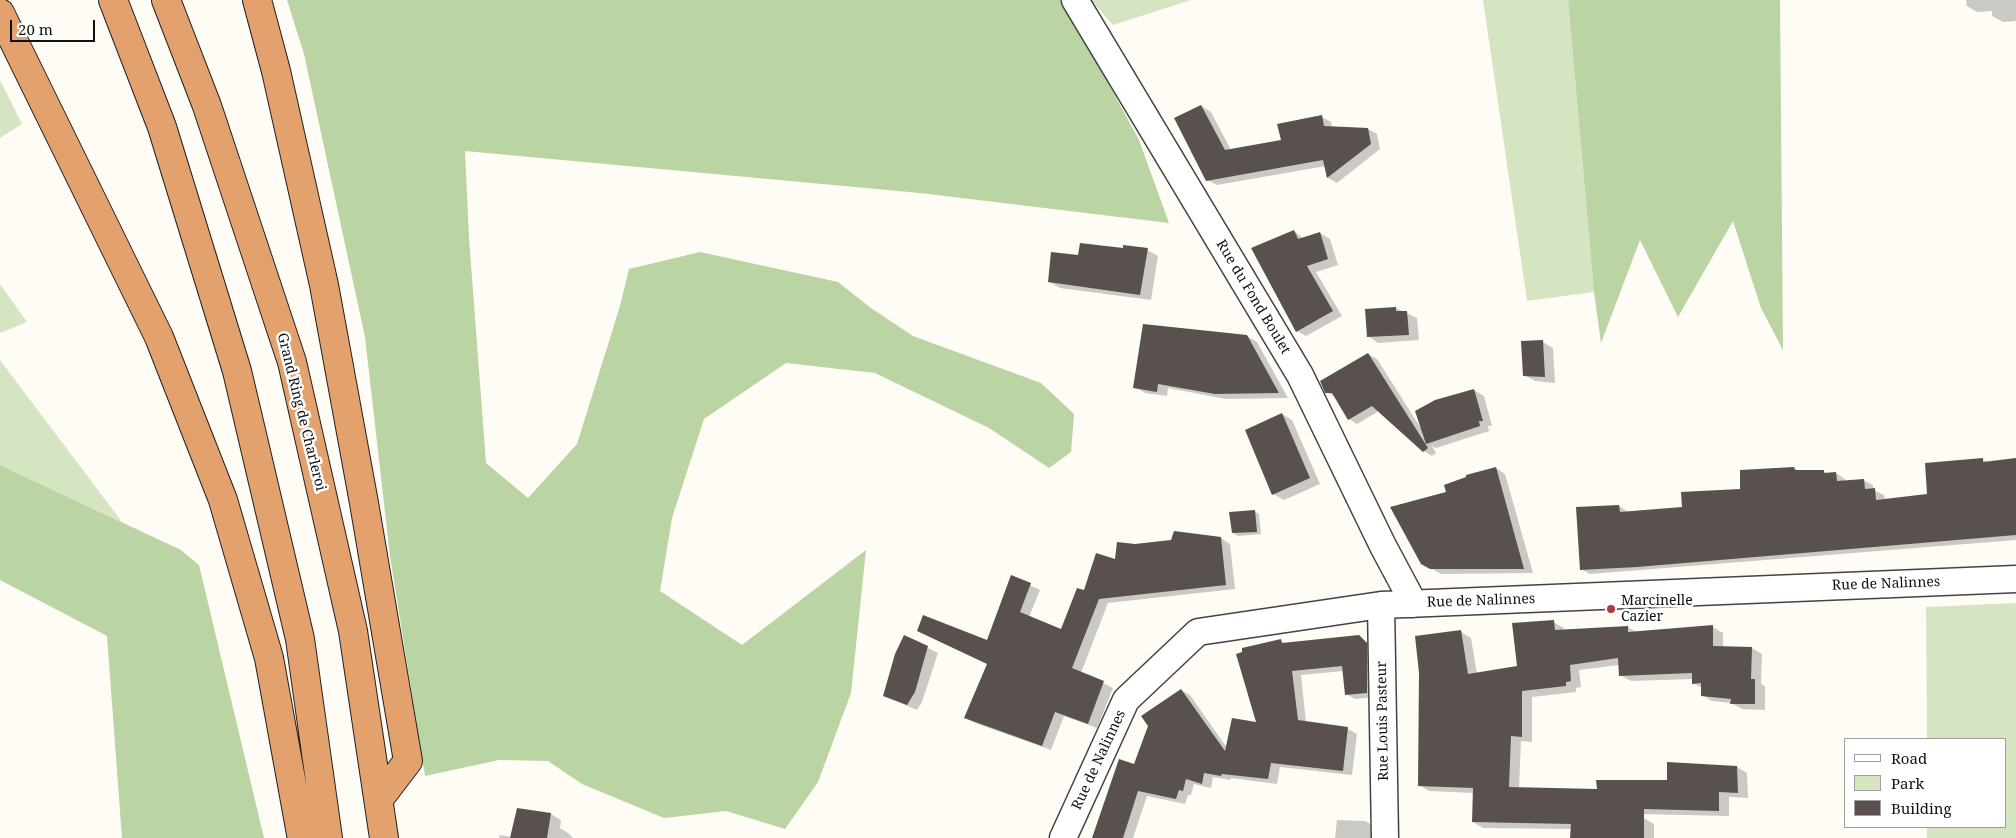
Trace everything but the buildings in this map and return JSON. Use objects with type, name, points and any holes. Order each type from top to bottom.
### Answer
[{"type":"highway","points":[[113,0],[162,127],[237,371],[300,639],[328,838]]},
{"type":"highway","name":"Grand Ring de Charleroi","points":[[166,0],[207,106],[292,362],[353,631],[384,838]]},
{"type":"highway","points":[[257,0],[276,71],[324,285],[364,503],[408,761],[379,799]]},
{"type":"highway","points":[[0,13],[159,337],[223,500],[269,658],[301,834],[304,838]]},
{"type":"street","name":"Rue du Fond Boulet","points":[[1075,0],[1300,375],[1383,546],[1414,604]]},
{"type":"street","name":"Rue de Nalinnes","points":[[1063,838],[1126,700],[1198,632],[1381,605],[2016,579]]},
{"type":"street","name":"Rue Louis Pasteur","points":[[1381,605],[1385,838]]},
{"type":"green space","points":[[287,0],[1060,0],[1066,5],[1139,140],[1169,223],[920,193],[465,151],[469,238],[486,463],[528,498],[577,444],[620,306],[629,269],[700,252],[838,282],[871,308],[913,336],[1041,383],[1074,414],[1071,452],[1049,468],[989,428],[875,373],[786,363],[704,419],[672,518],[660,591],[742,645],[866,550],[851,693],[818,782],[785,829],[726,811],[664,818],[582,784],[548,761],[499,760],[425,776],[390,556],[365,337],[304,54]]},
{"type":"green space","points":[[1091,0],[1191,0],[1113,25]]},
{"type":"green space","points":[[1483,0],[1568,0],[1594,292],[1527,301]]},
{"type":"green space","points":[[1568,0],[1780,0],[1783,350],[1761,308],[1733,221],[1678,317],[1640,240],[1601,343],[1594,292]]},
{"type":"green space","points":[[0,80],[22,124],[0,138]]},
{"type":"green space","points":[[0,284],[27,322],[0,333]]},
{"type":"green space","points":[[0,360],[122,522],[0,465]]},
{"type":"green space","points":[[0,465],[181,550],[199,565],[264,838],[122,838],[107,636],[0,580]]},
{"type":"green space","points":[[2016,603],[2016,838],[1927,838],[1927,828],[2006,828],[2006,738],[1927,738],[1926,607]]},
{"type":"place","name":"Marcinelle Cazier","points":[[1611,609]]}]
